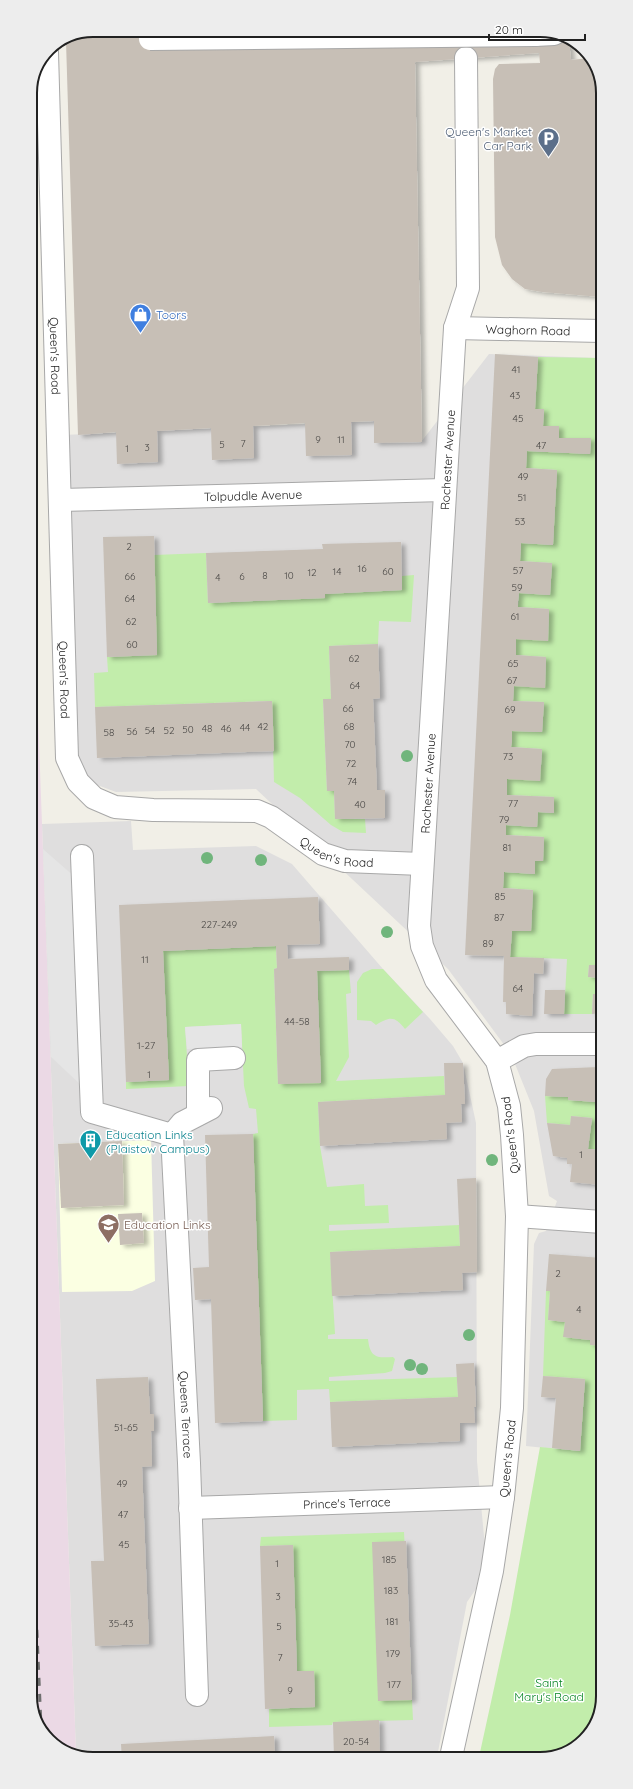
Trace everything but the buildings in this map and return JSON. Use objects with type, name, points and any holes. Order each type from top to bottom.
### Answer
[{"type":"street","points":[[150,40],[387,37]]},
{"type":"street","name":"Rochester Avenue","points":[[422,864],[435,678],[444,490],[455,328],[468,288],[466,58]]},
{"type":"street","name":"Queen's Road","points":[[47,60],[61,500],[67,758],[78,782],[94,798],[115,807],[153,810],[257,811],[271,817],[323,854],[345,861],[422,864],[419,926],[422,946],[428,964],[436,980],[497,1061],[509,1106],[517,1216],[512,1408],[503,1497],[492,1571],[452,1752]]},
{"type":"street","name":"Waghorn Road","points":[[455,328],[596,331]]},
{"type":"street","name":"Tolpuddle Avenue","points":[[61,500],[444,490]]},
{"type":"street","points":[[82,856],[92,1112],[172,1135],[182,1123],[204,1111],[198,1060],[234,1058]]},
{"type":"street","points":[[497,1061],[524,1046],[536,1044],[596,1044]]},
{"type":"street","name":"Queens Terrace","points":[[172,1135],[190,1508],[197,1695]]},
{"type":"street","points":[[517,1216],[596,1222]]},
{"type":"street","name":"Prince's Terrace","points":[[190,1508],[503,1497]]},
{"type":"shaded area","points":[[489,354],[595,358],[596,355],[596,1453],[526,1446],[534,1244],[539,1233],[546,1231],[557,1201],[549,1196],[534,1111],[511,1054],[448,969],[256,789],[116,792],[92,783],[80,765],[75,750],[72,537],[63,435],[374,421],[421,442]]},
{"type":"shaded area","points":[[37,686],[76,1749],[62,1743],[49,1730],[44,1724],[37,1703]]},
{"type":"shaded area","points":[[131,821],[133,850],[256,846],[292,864],[383,969],[430,1019],[453,1046],[463,1063],[476,1123],[477,1461],[485,1547],[476,1589],[467,1602],[438,1752],[89,1752],[76,1749],[42,824]]},
{"type":"shaded area","points":[[43,849],[75,877],[83,1087],[51,1057]]},
{"type":"shaded area","points":[[241,1024],[242,1047],[187,1049],[185,1027]]},
{"type":"shaded area","name":"Education Links","points":[[151,1140],[155,1281],[132,1291],[62,1292],[58,1144]]},
{"type":"green space","points":[[538,357],[596,358],[596,965],[589,965],[588,977],[596,978],[596,994],[593,994],[592,1014],[564,1014],[567,959],[510,957],[512,931],[531,931],[533,890],[503,888],[504,872],[534,874],[535,861],[543,861],[544,837],[506,835],[506,825],[537,827],[538,812],[554,813],[554,797],[507,795],[507,779],[541,767],[542,749],[511,747],[512,731],[542,732],[544,702],[513,701],[514,686],[545,687],[546,657],[516,655],[516,639],[548,640],[549,609],[518,607],[519,593],[550,595],[552,563],[520,561],[521,543],[553,545],[557,470],[526,468],[527,451],[590,454],[591,438],[559,438],[559,426],[543,426],[544,410],[535,409]]},
{"type":"green space","points":[[206,553],[208,603],[325,598],[325,594],[402,590],[402,576],[414,575],[411,622],[379,621],[378,644],[329,646],[331,699],[323,699],[327,791],[334,791],[335,819],[365,819],[366,833],[343,832],[331,825],[300,798],[274,782],[272,701],[95,707],[94,673],[108,672],[107,657],[157,655],[154,555]]},
{"type":"green space","points":[[276,946],[277,968],[274,969],[278,1084],[321,1082],[317,971],[349,970],[351,993],[346,994],[349,1057],[336,1081],[444,1076],[445,1095],[318,1102],[320,1146],[327,1187],[364,1184],[365,1206],[388,1205],[389,1223],[329,1225],[329,1231],[459,1225],[460,1246],[330,1252],[335,1334],[328,1335],[328,1339],[368,1339],[370,1350],[375,1356],[393,1357],[395,1359],[392,1371],[385,1373],[329,1377],[329,1381],[457,1377],[458,1397],[330,1402],[329,1389],[297,1390],[297,1420],[263,1421],[253,1134],[258,1133],[256,1109],[249,1108],[244,1086],[241,1024],[185,1027],[189,1086],[126,1089],[126,1082],[169,1080],[163,951]]},
{"type":"green space","points":[[372,969],[383,969],[423,1012],[405,1029],[398,1022],[392,1019],[385,1020],[376,1025],[371,1021],[357,1020],[357,982],[363,973]]},
{"type":"green space","points":[[545,1096],[568,1097],[568,1100],[596,1102],[596,1150],[588,1149],[592,1118],[571,1116],[570,1125],[547,1123]]},
{"type":"green space","name":"Saint Mary's Road","points":[[546,1291],[550,1291],[548,1320],[565,1322],[564,1337],[590,1340],[590,1344],[596,1345],[595,1707],[590,1721],[584,1730],[571,1743],[561,1748],[547,1752],[480,1752],[510,1615],[540,1447],[580,1451],[585,1379],[543,1376]]},
{"type":"green space","points":[[404,1532],[413,1720],[333,1722],[332,1725],[269,1727],[269,1709],[315,1707],[314,1671],[297,1671],[293,1545],[260,1546],[261,1537]]},
{"type":"railway","points":[[37,1634],[41,1716]]},
{"type":"place","name":"Queen's Market Car Park","points":[[548,158]]},
{"type":"place","name":"Toors","points":[[140,334]]},
{"type":"place","name":"Education Links (Plaistow Campus)","points":[[91,1160]]},
{"type":"place","name":"Education Links","points":[[108,1244]]}]
